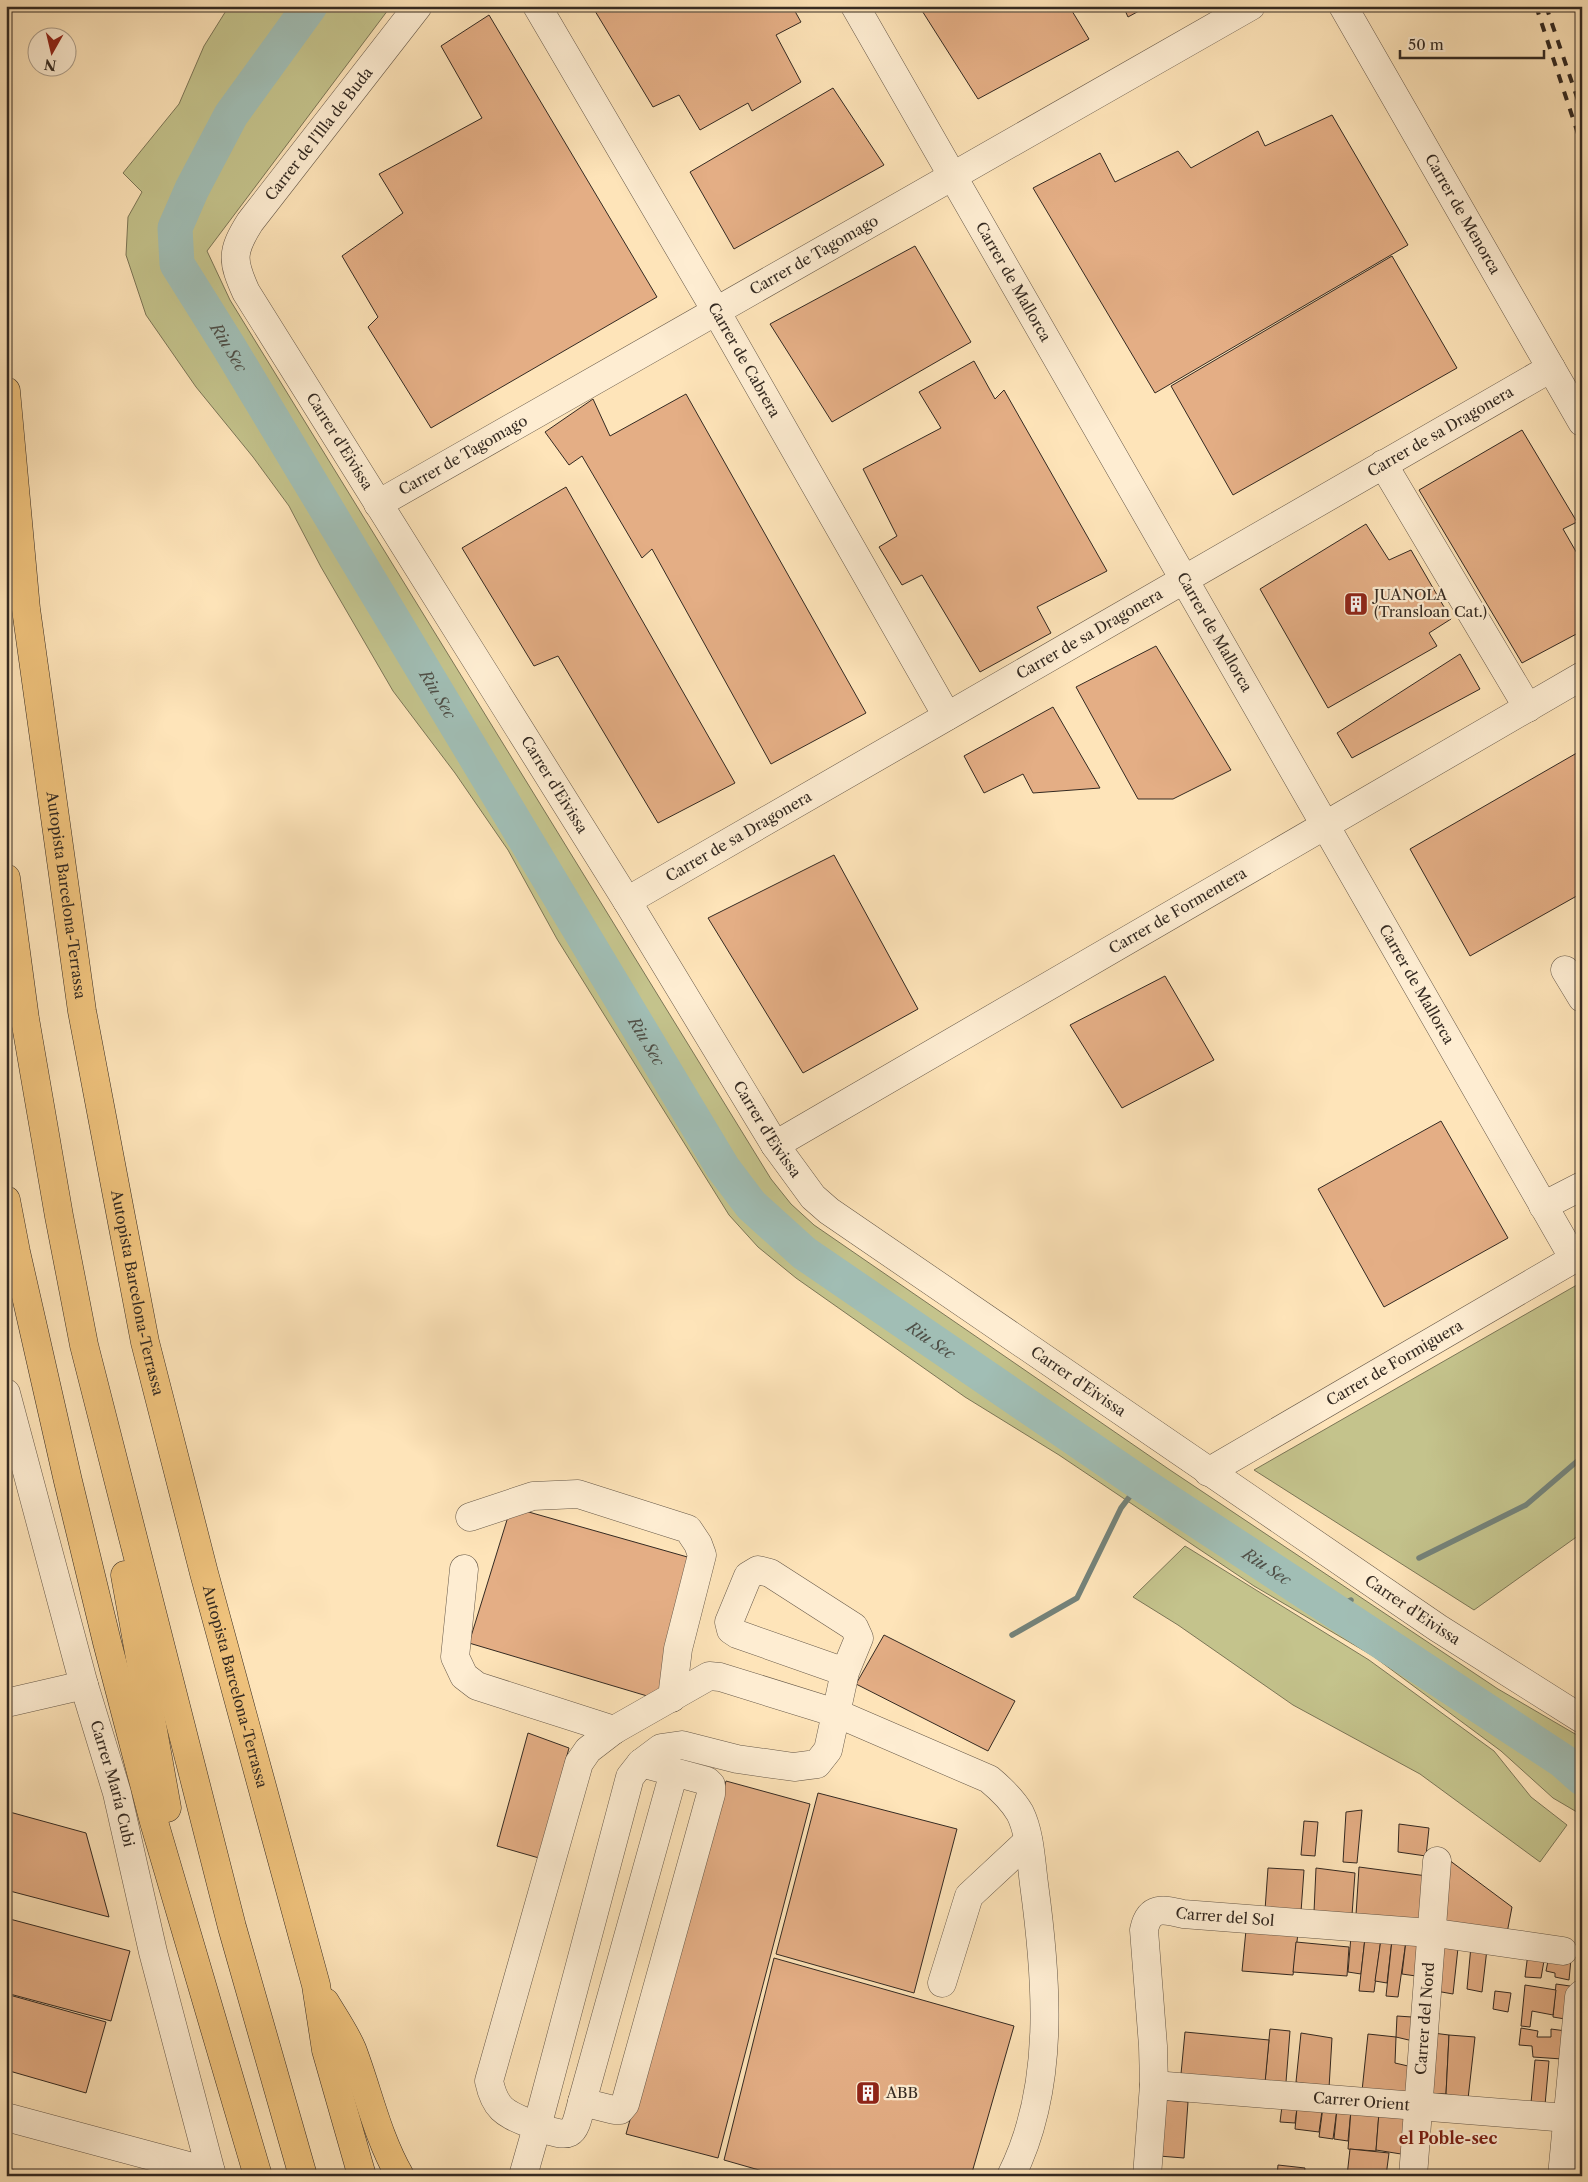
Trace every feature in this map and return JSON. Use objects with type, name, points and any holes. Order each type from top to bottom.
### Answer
[{"type":"highway","name":"Autopista Barcelona-Terrassa","points":[[6,391],[26,609],[82,1011],[122,1222],[148,1352],[207,1582],[316,1985],[326,2050],[362,2176]]},
{"type":"highway","points":[[6,878],[25,1019],[59,1216],[193,1949]]},
{"type":"highway","points":[[6,1200],[68,1481],[110,1652],[154,1822],[193,1949],[258,2176]]},
{"type":"highway","points":[[6,1216],[16,1252]]},
{"type":"highway","points":[[84,1345],[232,1927],[303,2176]]},
{"type":"highway","points":[[316,1985],[351,2048],[374,2118],[400,2176]]},
{"type":"street","name":"Carrer de l'Illa de Buda","points":[[236,269],[235,255],[240,237],[250,222],[418,6]]},
{"type":"street","name":"Carrer de Cabrera","points":[[537,6],[716,312],[947,716]]},
{"type":"street","name":"Carrer de Mallorca","points":[[855,6],[1543,1206],[1578,1257]]},
{"type":"street","name":"Carrer de Tagomago","points":[[378,504],[1252,6]]},
{"type":"street","name":"Carrer de Menorca","points":[[1343,6],[1582,422]]},
{"type":"street","name":"Carrer d'Eivissa","points":[[236,269],[246,292],[627,901],[776,1145],[813,1197],[829,1211],[1208,1472],[1438,1628],[1582,1719]]},
{"type":"street","name":"Carrer de sa Dragonera","points":[[627,901],[1551,368]]},
{"type":"street","points":[[1383,464],[1528,708]]},
{"type":"street","name":"Carrer de Formentera","points":[[776,1145],[1582,676]]},
{"type":"street","points":[[1566,970],[1582,998]]},
{"type":"street","points":[[1543,1206],[1582,1186]]},
{"type":"street","name":"Carrer de Formiguera","points":[[1208,1472],[1578,1257]]},
{"type":"street","name":"Carrer María Cubi","points":[[6,1393],[84,1685],[117,1794],[153,1952],[212,2174]]},
{"type":"street","points":[[470,1517],[533,1496],[578,1494],[688,1529],[698,1544],[702,1555],[678,1649],[672,1698]]},
{"type":"street","points":[[464,1569],[455,1657],[464,1676],[477,1686],[614,1730]]},
{"type":"street","points":[[523,2176],[630,1777],[642,1763],[661,1748],[682,1745],[737,1760],[794,1768],[817,1764],[828,1750],[845,1672],[859,1638],[854,1628],[770,1573],[758,1570],[748,1576],[729,1622],[731,1630],[737,1634],[845,1672]]},
{"type":"street","points":[[674,1772],[575,2130],[570,2134],[558,2134],[504,2112],[493,2098],[489,2081],[579,1763],[588,1750],[614,1730],[708,1676],[720,1677],[836,1713],[989,1779],[1008,1796],[1020,1814],[1028,1841],[1041,1938],[1045,2030],[1042,2074],[1023,2153],[1011,2176]]},
{"type":"street","points":[[6,1703],[84,1685]]},
{"type":"street","points":[[582,2102],[614,2110],[620,2110],[625,2104],[711,1794],[711,1785],[707,1781],[642,1763]]},
{"type":"street","points":[[942,1983],[969,1896],[1028,1841]]},
{"type":"street","name":"Carrer del Nord","points":[[1413,2176],[1430,1933],[1437,1861]]},
{"type":"street","name":"Carrer del Sol","points":[[1146,2176],[1154,2084],[1144,1930],[1146,1919],[1152,1912],[1166,1909],[1183,1914],[1430,1933],[1563,1951]]},
{"type":"street","points":[[1562,2176],[1574,2036],[1579,1997],[1582,1994]]},
{"type":"street","name":"Carrer Orient","points":[[1154,2084],[1567,2118]]},
{"type":"street","points":[[6,2117],[212,2174]]},
{"type":"shaded area","points":[[229,6],[391,6],[207,251],[230,300],[771,1179],[791,1204],[814,1225],[1170,1470],[1498,1689],[1582,1738],[1582,1815],[1553,1798],[1501,1751],[1373,1656],[1254,1586],[1059,1455],[965,1397],[796,1278],[758,1247],[729,1215],[557,939],[508,850],[455,773],[393,691],[321,567],[289,506],[253,457],[196,387],[146,315],[126,255],[128,217],[142,192],[123,173],[179,104],[204,46]]},
{"type":"shaded area","points":[[1582,1282],[1582,1533],[1474,1610],[1254,1470]]},
{"type":"shaded area","points":[[1185,1546],[1369,1660],[1494,1751],[1531,1797],[1567,1825],[1540,1862],[1420,1774],[1293,1705],[1178,1625],[1133,1597]]},
{"type":"building","points":[[592,6],[792,6],[801,22],[776,35],[801,82],[752,111],[748,103],[700,130],[679,95],[653,107]]},
{"type":"building","points":[[919,6],[1069,6],[1089,39],[978,99]]},
{"type":"building","points":[[1123,6],[1148,6],[1128,17]]},
{"type":"building","points":[[489,15],[657,297],[431,428],[368,327],[378,317],[342,256],[403,213],[379,174],[482,118],[441,46]]},
{"type":"building","points":[[833,88],[884,165],[734,249],[690,172]]},
{"type":"building","points":[[1332,115],[1408,245],[1155,393],[1033,188],[1100,153],[1115,182],[1178,151],[1191,168],[1258,131],[1265,146]]},
{"type":"building","points":[[915,246],[971,342],[832,422],[770,324]]},
{"type":"building","points":[[1392,256],[1457,368],[1233,495],[1171,386]]},
{"type":"building","points":[[974,361],[995,399],[1004,390],[1107,571],[1037,607],[1051,633],[980,672],[922,575],[902,585],[879,547],[897,536],[863,469],[941,428],[919,392]]},
{"type":"building","points":[[686,394],[866,713],[771,764],[652,549],[642,558],[582,456],[569,465],[545,432],[593,399],[610,436]]},
{"type":"building","points":[[1522,430],[1577,522],[1563,529],[1582,562],[1582,631],[1522,663],[1419,490]]},
{"type":"building","points":[[566,487],[735,783],[658,823],[558,656],[534,666],[462,548]]},
{"type":"building","name":"JUANOLA (Transloan Cat.)","points":[[1366,524],[1389,560],[1411,550],[1451,619],[1429,633],[1437,646],[1328,708],[1260,589]]},
{"type":"building","points":[[1156,646],[1231,770],[1173,799],[1138,799],[1076,687]]},
{"type":"building","points":[[1460,654],[1480,689],[1352,758],[1337,733]]},
{"type":"building","points":[[1053,707],[1100,788],[1033,793],[1023,774],[984,793],[964,756]]},
{"type":"building","points":[[1582,750],[1582,893],[1470,956],[1410,849]]},
{"type":"building","points":[[834,855],[918,1009],[803,1073],[708,918]]},
{"type":"building","points":[[1165,976],[1214,1060],[1122,1108],[1070,1025]]},
{"type":"building","points":[[1441,1121],[1508,1238],[1384,1307],[1318,1189]]},
{"type":"building","points":[[511,1507],[698,1560],[664,1701],[469,1643]]},
{"type":"building","points":[[884,1635],[1015,1701],[988,1751],[856,1684]]},
{"type":"building","points":[[528,1733],[569,1748],[539,1858],[497,1846]]},
{"type":"building","points":[[726,1781],[810,1804],[718,2158],[626,2134]]},
{"type":"building","points":[[818,1793],[957,1829],[914,1993],[776,1954]]},
{"type":"building","points":[[1362,1810],[1357,1863],[1343,1862],[1346,1812]]},
{"type":"building","points":[[6,1811],[86,1833],[109,1917],[6,1890]]},
{"type":"building","points":[[1304,1821],[1318,1822],[1315,1856],[1301,1855]]},
{"type":"building","points":[[1399,1824],[1429,1828],[1426,1856],[1398,1852]]},
{"type":"building","points":[[1449,1860],[1512,1907],[1507,1933],[1445,1924]]},
{"type":"building","points":[[1359,1867],[1427,1876],[1422,1922],[1356,1915]]},
{"type":"building","points":[[1268,1868],[1304,1870],[1301,1912],[1265,1910]]},
{"type":"building","points":[[1316,1868],[1355,1873],[1352,1915],[1314,1912]]},
{"type":"building","points":[[6,1918],[130,1951],[111,2021],[6,1993]]},
{"type":"building","points":[[1246,1930],[1298,1933],[1293,1975],[1242,1971]]},
{"type":"building","points":[[1351,1936],[1365,1938],[1361,1974],[1348,1972]]},
{"type":"building","points":[[1365,1938],[1381,1939],[1374,1992],[1359,1991]]},
{"type":"building","points":[[1381,1939],[1392,1940],[1387,1983],[1375,1981]]},
{"type":"building","points":[[1392,1940],[1406,1941],[1398,1997],[1386,1996]]},
{"type":"building","points":[[1406,1941],[1420,1943],[1416,1976],[1402,1974]]},
{"type":"building","points":[[1296,1942],[1349,1947],[1347,1976],[1293,1972]]},
{"type":"building","points":[[1439,1945],[1458,1948],[1453,1994],[1436,1991]]},
{"type":"building","points":[[1471,1946],[1487,1949],[1482,1992],[1467,1989]]},
{"type":"building","points":[[1528,1953],[1545,1955],[1541,1978],[1525,1977]]},
{"type":"building","points":[[1549,1956],[1571,1959],[1569,1980],[1555,1977],[1555,1973],[1546,1971]]},
{"type":"building","name":"ABB","points":[[774,1958],[1014,2026],[971,2176],[780,2176],[724,2160]]},
{"type":"building","points":[[1556,1984],[1570,1986],[1565,2019],[1553,2017]]},
{"type":"building","points":[[1525,1985],[1556,1990],[1553,2015],[1532,2011],[1530,2027],[1521,2026]]},
{"type":"building","points":[[1495,1991],[1511,1993],[1508,2012],[1493,2009]]},
{"type":"building","points":[[6,1994],[106,2022],[86,2093],[6,2070]]},
{"type":"building","points":[[1397,2016],[1412,2017],[1413,2041],[1396,2037]]},
{"type":"building","points":[[1521,2028],[1538,2031],[1537,2037],[1551,2037],[1551,2029],[1566,2031],[1562,2059],[1533,2057],[1532,2046],[1519,2045]]},
{"type":"building","points":[[1270,2029],[1290,2031],[1286,2082],[1265,2081]]},
{"type":"building","points":[[1185,2032],[1269,2040],[1265,2083],[1181,2074]]},
{"type":"building","points":[[1301,2033],[1332,2038],[1329,2088],[1296,2082]]},
{"type":"building","points":[[1433,2033],[1449,2035],[1446,2094],[1426,2093]]},
{"type":"building","points":[[1368,2034],[1396,2037],[1395,2063],[1408,2066],[1407,2094],[1362,2091]]},
{"type":"building","points":[[1449,2035],[1475,2037],[1468,2099],[1446,2094]]},
{"type":"building","points":[[1535,2060],[1549,2061],[1545,2105],[1531,2103]]},
{"type":"building","points":[[1163,2100],[1188,2102],[1184,2158],[1159,2156]]},
{"type":"building","points":[[1282,2106],[1297,2108],[1295,2123],[1280,2122]]},
{"type":"building","points":[[1323,2107],[1337,2109],[1333,2139],[1319,2137]]},
{"type":"building","points":[[1297,2108],[1322,2111],[1319,2132],[1295,2129]]},
{"type":"building","points":[[1337,2109],[1351,2110],[1348,2141],[1334,2139]]},
{"type":"building","points":[[1351,2110],[1379,2113],[1376,2151],[1348,2149]]},
{"type":"building","points":[[1379,2112],[1407,2114],[1401,2154],[1376,2150]]},
{"type":"building","points":[[1350,2149],[1389,2153],[1386,2176],[1347,2176]]},
{"type":"building","points":[[1278,2165],[1305,2168],[1304,2176],[1277,2176]]},
{"type":"building","points":[[6,2168],[33,2176],[6,2176]]},
{"type":"waterway","name":"Riu Sec","points":[[310,6],[231,115],[192,189],[175,228],[177,264],[229,347],[723,1168],[751,1205],[804,1253],[1140,1483],[1563,1761],[1582,1778]]},
{"type":"waterway","points":[[1419,1558],[1526,1505],[1582,1457]]},
{"type":"waterway","points":[[1012,1635],[1077,1598],[1121,1508],[1140,1483]]},
{"type":"waterway","points":[[1332,1609],[1351,1600]]},
{"type":"railway","points":[[1536,6],[1582,146]]},
{"type":"railway","points":[[1546,6],[1582,112]]},
{"type":"place","name":"JUANOLA (Transloan Cat.)","points":[[1356,604]]},
{"type":"place","name":"ABB","points":[[868,2093]]},
{"type":"district","name":"el Poble-sec","points":[[1448,2138]]}]
